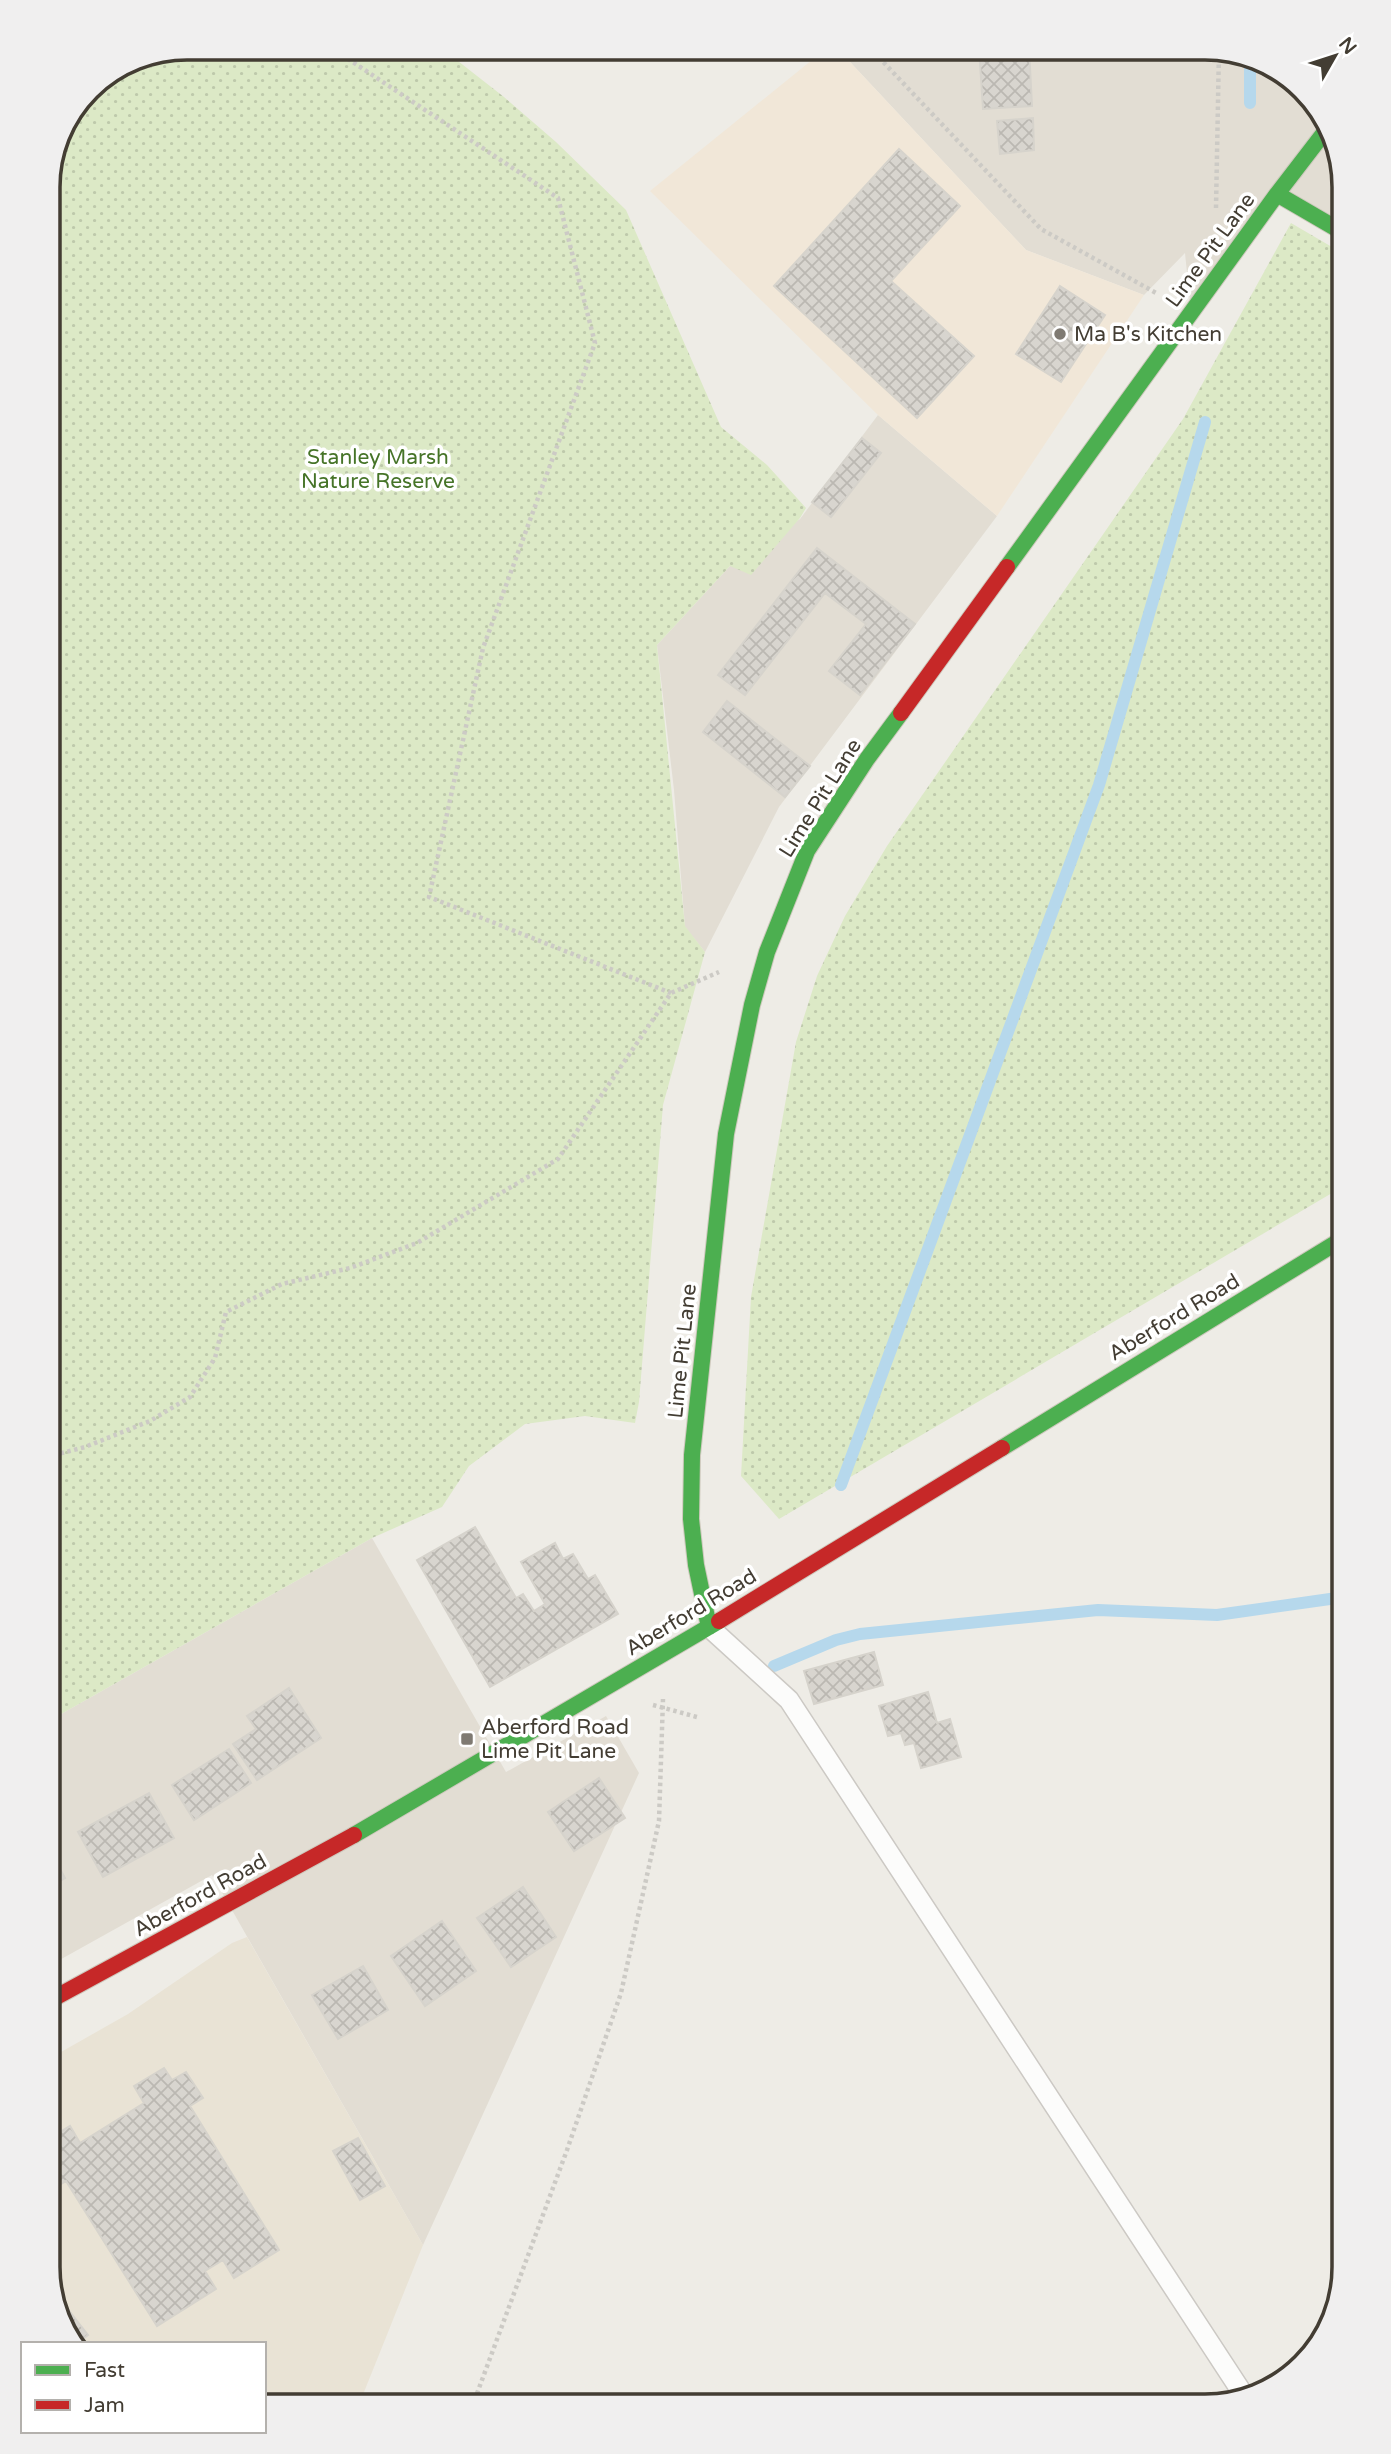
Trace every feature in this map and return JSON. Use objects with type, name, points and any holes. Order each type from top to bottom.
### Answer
[{"type":"street","name":"Lime Pit Lane","points":[[709,1627],[695,1565],[691,1519],[692,1455],[726,1134],[752,1004],[767,952],[807,851],[867,759],[1321,136]]},
{"type":"street","points":[[1277,194],[1332,226]]},
{"type":"street","name":"Aberford Road","points":[[60,1995],[385,1818],[709,1627],[1332,1245]]},
{"type":"lane","points":[[709,1627],[789,1700],[1240,2389]]},
{"type":"path","points":[[350,60],[558,198],[595,343],[483,648],[429,897],[671,993]]},
{"type":"path","points":[[881,60],[1041,229],[1191,313]]},
{"type":"path","points":[[1219,61],[1216,221],[1234,254]]},
{"type":"path","points":[[60,1454],[85,1447],[150,1421],[190,1397],[215,1358],[226,1312],[282,1284],[350,1268],[418,1243],[558,1159],[671,993],[767,952]]},
{"type":"path","points":[[477,2394],[567,2150],[621,1993],[659,1821],[663,1699],[673,1648]]},
{"type":"shaded area","points":[[812,60],[848,60],[1026,250],[1144,295],[997,516],[878,415],[650,191]]},
{"type":"shaded area","points":[[848,60],[1229,62],[1261,73],[1288,91],[1310,116],[1325,146],[1332,187],[1332,218],[1281,196],[1191,312],[1185,253],[1144,295],[1026,250]]},
{"type":"shaded area","points":[[878,415],[997,516],[779,807],[705,952],[685,927],[674,790],[657,645],[730,566],[800,519]]},
{"type":"shaded area","points":[[372,1538],[506,1772],[606,1716],[639,1773],[423,2245],[212,1875],[60,1960],[60,1715]]},
{"type":"shaded area","points":[[247,1937],[423,2245],[363,2394],[266,2394],[266,2342],[84,2342],[66,2308],[60,2267],[60,2053],[128,2014],[232,1943]]},
{"type":"green space","name":"Stanley Marsh Nature Reserve","points":[[457,60],[556,142],[626,210],[721,427],[767,465],[806,508],[751,575],[730,566],[657,645],[685,926],[705,952],[663,1105],[639,1402],[635,1423],[585,1416],[525,1424],[469,1466],[442,1507],[372,1538],[60,1715],[60,178],[69,138],[91,103],[116,81],[138,69],[162,62]]},
{"type":"green space","points":[[1291,223],[1332,247],[1332,1193],[779,1519],[741,1476],[751,1297],[796,1042],[817,976],[845,916],[887,846],[1183,419]]},
{"type":"building","points":[[980,60],[1030,60],[1032,106],[983,109]]},
{"type":"building","points":[[1033,118],[1034,150],[1000,154],[997,121]]},
{"type":"building","points":[[899,149],[960,206],[891,281],[974,356],[917,418],[774,286]]},
{"type":"building","name":"Ma B's Kitchen","points":[[1060,286],[1105,315],[1061,382],[1016,354]]},
{"type":"building","points":[[862,438],[881,453],[831,517],[812,502]]},
{"type":"building","points":[[817,548],[915,624],[860,695],[829,671],[866,624],[825,593],[745,695],[718,675]]},
{"type":"building","points":[[727,701],[810,766],[785,797],[703,732]]},
{"type":"building","points":[[475,1527],[516,1598],[523,1594],[534,1611],[545,1604],[521,1562],[555,1543],[563,1559],[573,1554],[588,1579],[595,1575],[618,1614],[490,1687],[417,1560]]},
{"type":"building","points":[[874,1652],[883,1685],[814,1704],[804,1671]]},
{"type":"building","points":[[289,1688],[321,1738],[257,1780],[233,1744],[256,1729],[247,1716]]},
{"type":"building","points":[[928,1692],[937,1723],[950,1719],[961,1757],[921,1768],[914,1743],[905,1745],[901,1733],[888,1736],[879,1706]]},
{"type":"building","points":[[229,1749],[251,1783],[194,1820],[172,1785]]},
{"type":"building","points":[[599,1778],[625,1818],[574,1851],[548,1812]]},
{"type":"building","points":[[149,1793],[174,1838],[103,1877],[78,1832]]},
{"type":"building","points":[[523,1887],[556,1937],[511,1967],[477,1918]]},
{"type":"building","points":[[442,1921],[476,1971],[425,2006],[391,1956]]},
{"type":"building","points":[[363,1966],[388,2010],[338,2039],[312,1995]]},
{"type":"building","points":[[164,2068],[172,2080],[186,2072],[203,2098],[190,2106],[279,2250],[234,2278],[223,2260],[205,2271],[216,2289],[157,2326],[66,2181],[60,2185],[60,2132],[70,2126],[80,2143],[144,2103],[134,2086]]},
{"type":"building","points":[[358,2138],[385,2186],[360,2200],[333,2151]]},
{"type":"building","points":[[66,2306],[88,2335],[82,2339]]},
{"type":"waterway","points":[[1250,68],[1250,103]]},
{"type":"waterway","points":[[841,1485],[1099,785],[1205,422]]},
{"type":"waterway","points":[[774,1666],[836,1640],[860,1634],[1098,1610],[1217,1615],[1332,1599]]},
{"type":"traffic: fast","points":[[1007,567],[1321,137]]},
{"type":"traffic: fast","points":[[1277,194],[1332,226]]},
{"type":"traffic: fast","points":[[709,1627],[696,1565],[691,1519],[692,1455],[726,1134],[752,1005],[767,952],[807,851],[867,759],[901,713]]},
{"type":"traffic: fast","points":[[1002,1448],[1332,1245]]},
{"type":"traffic: fast","points":[[354,1835],[719,1621]]},
{"type":"traffic: jam","points":[[901,713],[1007,567]]},
{"type":"traffic: jam","points":[[719,1621],[1002,1448]]},
{"type":"traffic: jam","points":[[60,1995],[354,1835]]},
{"type":"place","name":"Ma B's Kitchen","points":[[1060,334]]},
{"type":"place","name":"Aberford Road Lime Pit Lane","points":[[467,1739]]}]
